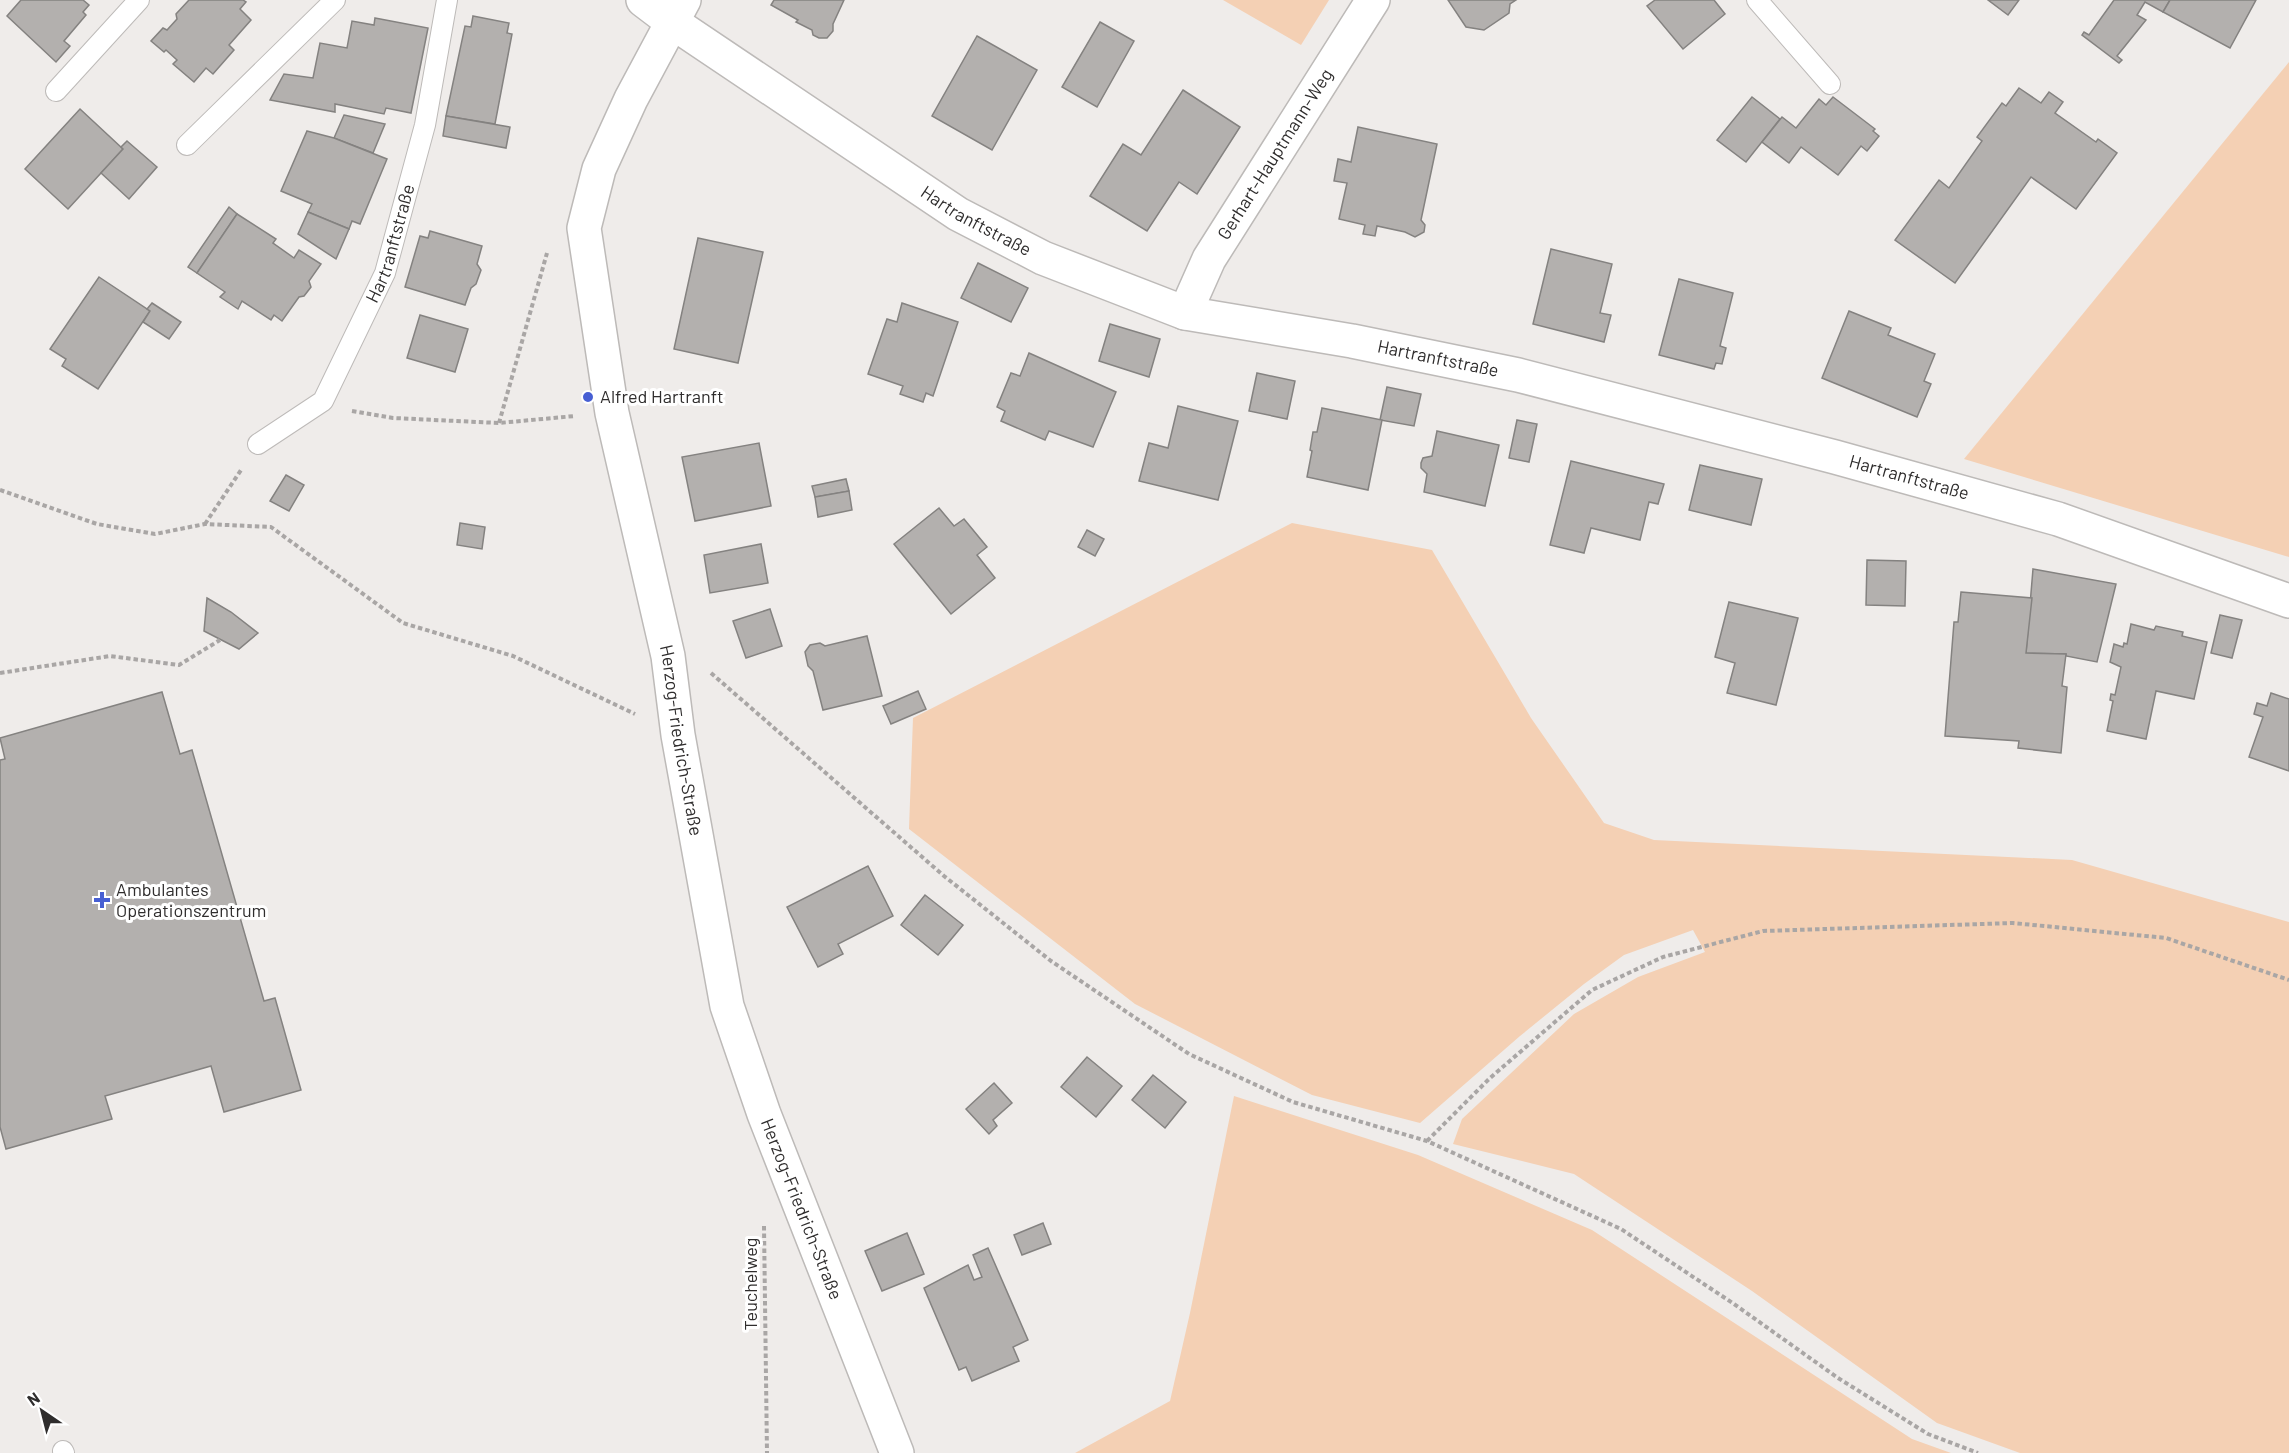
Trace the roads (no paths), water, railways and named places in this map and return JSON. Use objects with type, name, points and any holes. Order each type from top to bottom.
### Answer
[{"type":"street","name":"Hartranftstraße","points":[[643,0],[678,11],[958,214],[1043,258],[1185,313],[1352,341],[1518,375],[1824,454],[2058,519],[2289,601]]},
{"type":"street","name":"Gerhart-Hauptmann-Weg","points":[[1185,313],[1209,259],[1373,0]]},
{"type":"street","name":"Herzog-Friedrich-Straße","points":[[678,11],[631,99],[599,170],[584,228],[612,413],[668,656],[678,735],[727,1006],[764,1114],[897,1453]]},
{"type":"lane","points":[[56,91],[139,0]]},
{"type":"lane","points":[[187,145],[335,0]]},
{"type":"lane","name":"Hartranftstraße","points":[[258,444],[323,401],[385,273],[425,125],[447,0]]},
{"type":"lane","points":[[1757,0],[1830,84]]},
{"type":"place","name":"Alfred Hartranft","points":[[588,397]]},
{"type":"place","name":"Ambulantes Operationszentrum","points":[[102,900]]}]
